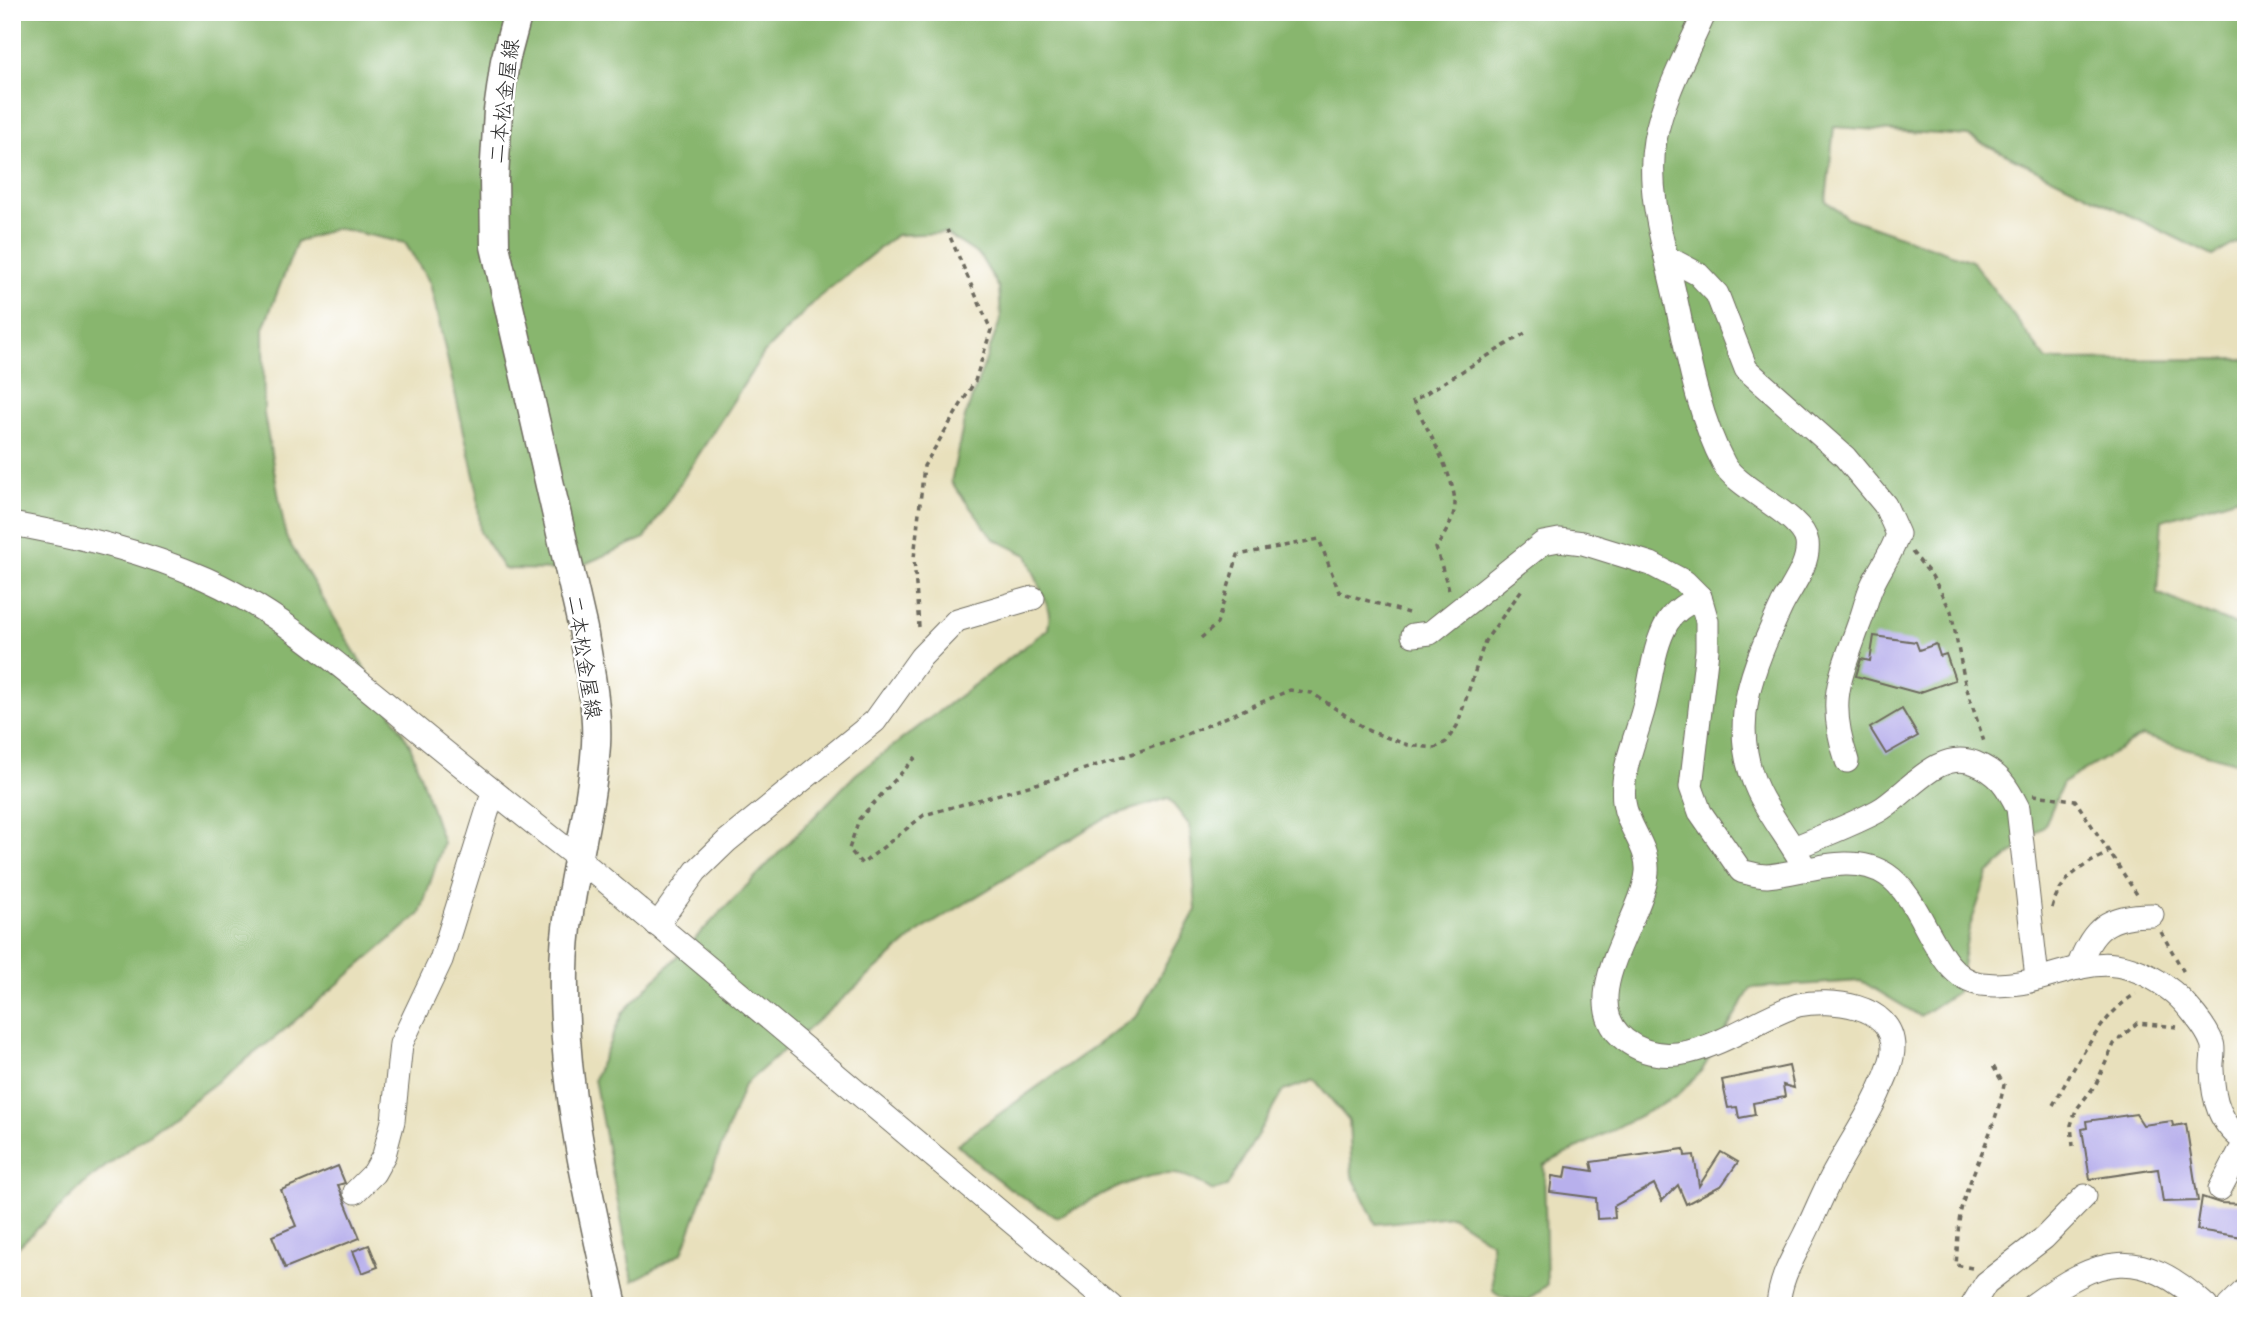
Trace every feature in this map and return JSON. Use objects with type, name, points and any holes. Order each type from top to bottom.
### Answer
[{"type":"main road","name":"二本松金屋線","points":[[518,12],[505,61],[498,111],[494,177],[495,246],[583,629],[590,679],[596,743],[564,967],[564,1048],[579,1155],[613,1306]]},
{"type":"street","points":[[1705,12],[1662,111],[1655,142],[1653,173],[1657,211],[1690,367],[1725,466],[1745,486],[1769,500],[1802,532],[1807,543],[1804,564],[1765,641],[1752,677],[1742,731],[1746,757],[1758,791],[1800,858],[1886,874],[1910,897],[1952,970],[1962,978],[1979,984],[1996,984],[2116,963],[2139,969],[2173,992],[2187,1004],[2212,1043],[2217,1112],[2232,1133],[2246,1142]]},
{"type":"street","points":[[1666,257],[1709,284],[1717,294],[1746,369],[1845,457],[1885,505],[1898,534],[1893,550],[1872,587],[1841,670],[1836,696],[1837,729],[1847,761]]},
{"type":"street","points":[[12,524],[83,537],[144,555],[207,580],[310,640],[493,793],[579,859],[1112,1306]]},
{"type":"street","points":[[1413,635],[1430,633],[1455,611],[1477,598],[1529,551],[1543,543],[1559,540],[1609,549],[1651,564],[1685,582],[1700,597],[1707,621],[1707,650],[1690,777],[1693,794],[1709,827],[1741,871],[1763,876],[1800,858],[1880,810],[1937,766],[1952,760],[1966,760],[1991,770],[2007,786],[2018,808],[2037,978]]},
{"type":"street","points":[[1700,597],[1675,612],[1659,639],[1646,701],[1625,774],[1625,808],[1645,856],[1647,876],[1615,956],[1607,1002],[1609,1020],[1627,1041],[1648,1052],[1667,1054],[1696,1049],[1718,1041],[1788,1008],[1815,1002],[1836,1003],[1870,1012],[1889,1034],[1893,1048],[1887,1071],[1867,1118],[1836,1169],[1786,1267],[1778,1306]]},
{"type":"street","points":[[657,925],[696,871],[727,841],[875,721],[922,657],[957,620],[1034,598]]},
{"type":"street","points":[[355,1192],[374,1173],[384,1155],[393,1121],[401,1044],[441,960],[493,793]]},
{"type":"street","points":[[2078,968],[2092,937],[2106,924],[2117,917],[2152,915]]},
{"type":"street","points":[[2220,1189],[2239,1153],[2246,1150]]},
{"type":"street","points":[[1972,1306],[1986,1283],[2044,1238],[2085,1196]]},
{"type":"street","points":[[2032,1306],[2081,1273],[2113,1263],[2127,1263],[2158,1273],[2187,1288],[2206,1306]]},
{"type":"street","points":[[2229,1306],[2246,1289]]},
{"type":"path","points":[[922,657],[914,558],[924,466],[975,380],[990,330],[947,230]]},
{"type":"path","points":[[1455,611],[1436,548],[1447,530],[1455,503],[1442,460],[1413,401],[1527,332]]},
{"type":"path","points":[[1898,534],[1932,576],[1951,611],[1965,684],[1982,730],[1991,770]]},
{"type":"path","points":[[1201,638],[1217,624],[1238,555],[1319,539],[1339,593],[1413,615],[1413,635]]},
{"type":"path","points":[[916,757],[859,819],[849,849],[862,864],[924,815],[1054,779],[1171,741],[1290,690],[1312,693],[1369,731],[1408,746],[1436,748],[1446,742],[1457,726],[1485,641],[1527,583]]},
{"type":"path","points":[[2051,912],[2054,899],[2065,881],[2075,871],[2108,853]]},
{"type":"path","points":[[2053,1105],[2090,1043],[2123,1001],[2138,993],[2173,992]]},
{"type":"path","points":[[2073,1146],[2071,1125],[2076,1110],[2096,1084],[2114,1044],[2137,1023],[2203,1031]]},
{"type":"path","points":[[1993,1066],[2004,1085],[1988,1146],[1962,1202],[1956,1265],[1967,1269],[2009,1265]]},
{"type":"green space","points":[[12,12],[2246,12],[2246,237],[2213,256],[1968,136],[1834,127],[1826,201],[1846,217],[1972,261],[2047,360],[2246,359],[2246,495],[2162,520],[2157,593],[2246,629],[2246,765],[2142,736],[2063,783],[2045,825],[1988,874],[1969,929],[1957,992],[1920,1016],[1861,981],[1751,988],[1701,1072],[1676,1097],[1544,1165],[1547,1285],[1526,1301],[1500,1296],[1493,1290],[1491,1242],[1451,1216],[1376,1224],[1352,1175],[1349,1121],[1315,1080],[1283,1091],[1227,1187],[1213,1191],[1183,1176],[1157,1175],[1128,1183],[1058,1217],[1005,1185],[957,1144],[1137,1016],[1196,910],[1190,826],[1168,798],[1105,818],[920,931],[744,1085],[682,1253],[633,1281],[594,1079],[623,1012],[856,774],[1048,629],[1050,613],[1027,555],[994,539],[951,482],[965,417],[1001,318],[999,288],[980,256],[945,233],[896,235],[819,297],[764,353],[645,538],[571,570],[504,569],[480,532],[477,489],[430,283],[405,243],[336,228],[297,242],[263,329],[264,414],[286,537],[410,745],[443,843],[420,914],[277,1036],[88,1180],[12,1253]]},
{"type":"building","points":[[1874,636],[1916,642],[1919,650],[1936,644],[1940,656],[1946,654],[1955,680],[1918,693],[1856,676],[1861,659],[1870,661]]},
{"type":"building","points":[[1902,709],[1918,736],[1886,754],[1870,728]]},
{"type":"building","points":[[1789,1066],[1794,1088],[1783,1085],[1785,1097],[1753,1103],[1755,1115],[1739,1118],[1737,1107],[1728,1108],[1722,1080]]},
{"type":"building","points":[[2136,1114],[2143,1125],[2172,1121],[2173,1126],[2186,1124],[2198,1201],[2163,1202],[2158,1169],[2090,1179],[2082,1129],[2087,1128],[2086,1121]]},
{"type":"building","points":[[1684,1149],[1685,1156],[1694,1155],[1699,1186],[1721,1152],[1738,1162],[1722,1185],[1686,1204],[1678,1185],[1662,1201],[1654,1184],[1614,1206],[1615,1218],[1597,1219],[1596,1198],[1550,1192],[1552,1176],[1565,1178],[1567,1167],[1593,1171],[1591,1162]]},
{"type":"building","points":[[338,1166],[345,1183],[338,1185],[360,1238],[285,1268],[272,1236],[296,1226],[281,1190]]},
{"type":"building","points":[[2202,1197],[2220,1203],[2246,1204],[2243,1237],[2197,1230]]},
{"type":"building","points":[[369,1245],[378,1267],[362,1273],[353,1251]]}]
